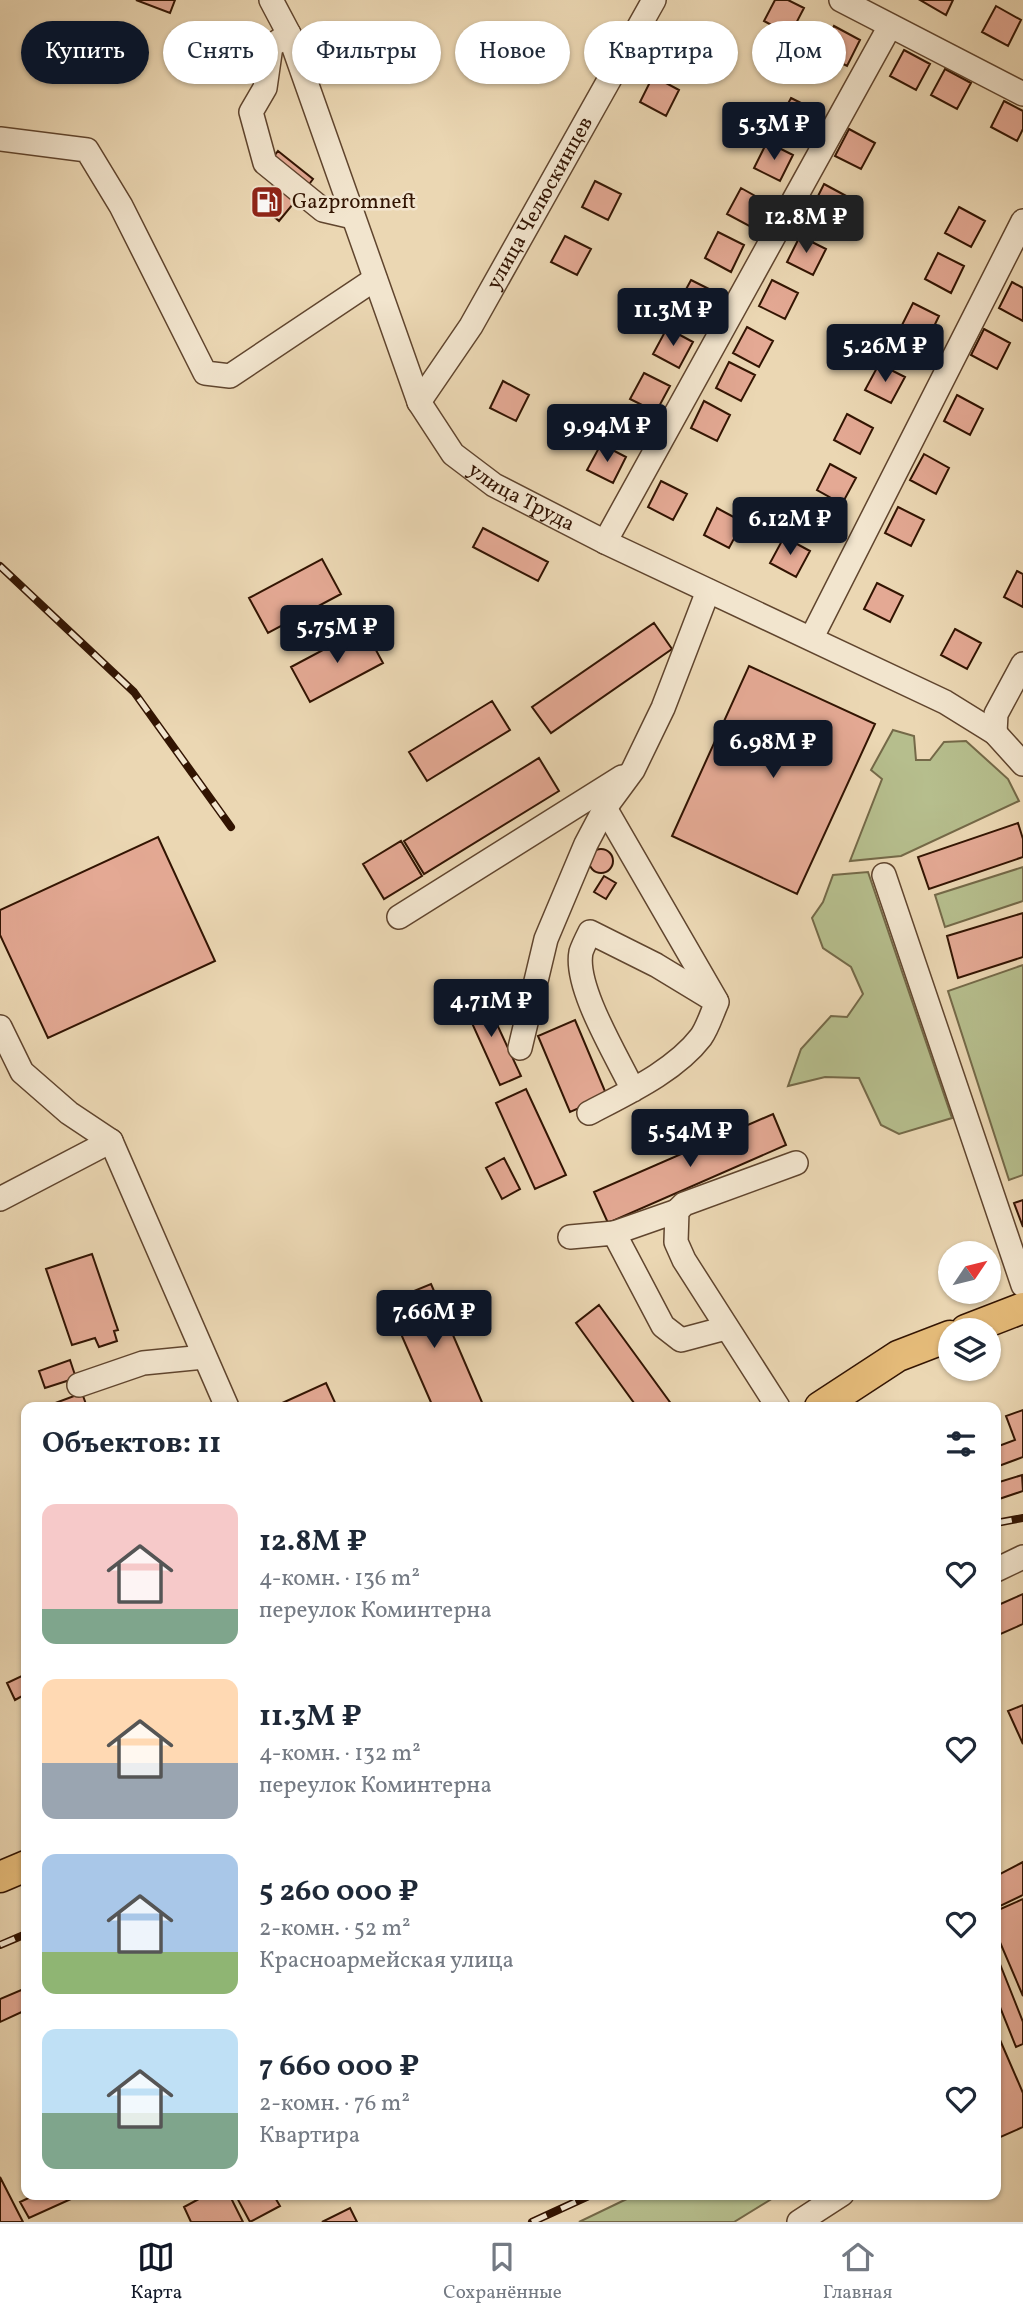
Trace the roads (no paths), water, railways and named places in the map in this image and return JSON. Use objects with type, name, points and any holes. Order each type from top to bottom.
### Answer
[{"type":"main road","points":[[997,1318],[1023,1308]]},
{"type":"main road","points":[[828,1402],[898,1356],[938,1341]]},
{"type":"main road","points":[[0,1877],[21,1868]]},
{"type":"street","name":"улица Труда","points":[[271,0],[289,34],[419,402],[453,454],[494,485],[605,542],[812,637],[945,702],[995,733],[1023,765]]},
{"type":"street","name":"улица Челюскинцев","points":[[419,402],[471,326],[654,0]]},
{"type":"street","points":[[841,0],[883,15],[1023,94]]},
{"type":"street","points":[[605,542],[883,15]]},
{"type":"street","points":[[289,34],[271,46],[265,88],[251,112],[265,163],[323,210],[353,217]]},
{"type":"street","points":[[0,139],[87,150],[121,206],[205,373],[230,376],[375,279]]},
{"type":"street","points":[[812,637],[1023,221]]},
{"type":"street","points":[[520,1048],[546,939],[586,844],[605,808],[633,770],[663,708],[708,591]]},
{"type":"street","points":[[995,733],[996,714],[1023,664]]},
{"type":"street","points":[[399,917],[633,770]]},
{"type":"street","points":[[605,808],[717,1002]]},
{"type":"street","points":[[884,875],[1023,1284]]},
{"type":"street","points":[[633,1090],[610,1040],[588,1003],[581,954],[590,932],[656,965],[717,1002]]},
{"type":"street","points":[[589,1113],[633,1090],[678,1058],[702,1036],[717,1002]]},
{"type":"street","points":[[0,1027],[22,1072],[69,1113],[111,1141],[225,1402]]},
{"type":"street","points":[[0,1199],[111,1141]]},
{"type":"street","points":[[570,1237],[614,1233],[796,1163]]},
{"type":"street","points":[[677,1211],[676,1242],[726,1328],[775,1402]]},
{"type":"street","points":[[614,1233],[663,1326],[681,1340],[726,1328]]},
{"type":"street","points":[[79,1385],[143,1363],[204,1357]]},
{"type":"street","points":[[1001,1568],[1023,1557]]},
{"type":"street","points":[[799,2222],[833,2200]]},
{"type":"railway","points":[[0,566],[134,692],[231,827]]},
{"type":"railway","points":[[1001,1522],[1023,1518]]},
{"type":"railway","points":[[0,1945],[21,1936]]},
{"type":"railway","points":[[532,2222],[580,2200]]},
{"type":"place","name":"Gazpromneft","points":[[267,202]]}]
